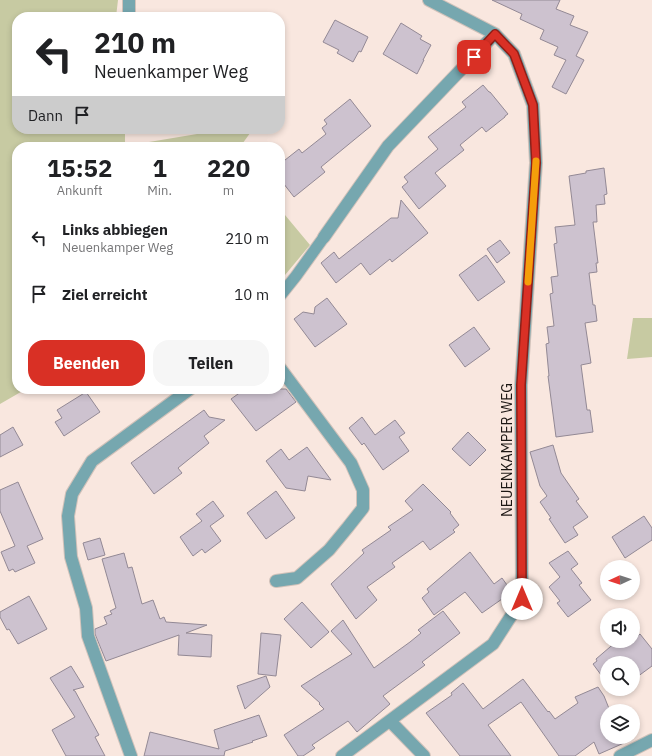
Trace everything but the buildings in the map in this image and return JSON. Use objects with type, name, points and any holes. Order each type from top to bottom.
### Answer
[{"type":"street","points":[[129,0],[129,12]]},
{"type":"street","name":"NEUENKAMPER WEG","points":[[342,756],[493,644],[522,599],[521,385],[536,163],[533,105],[514,54],[495,34],[429,0]]},
{"type":"street","points":[[324,237],[388,146],[495,34]]},
{"type":"street","points":[[276,581],[298,578],[329,550],[364,508],[364,490],[351,463],[285,375]]},
{"type":"street","points":[[131,756],[88,636],[86,608],[72,557],[68,516],[72,494],[92,461],[183,394]]},
{"type":"street","points":[[390,721],[424,756]]},
{"type":"street","points":[[620,756],[652,740]]},
{"type":"lane","points":[[285,290],[324,237]]},
{"type":"green space","points":[[0,0],[118,0],[117,12],[12,12],[12,134],[125,134],[125,142],[12,142],[12,394],[17,394],[0,404]]},
{"type":"green space","points":[[197,134],[249,134],[244,142],[149,142]]},
{"type":"green space","points":[[285,215],[310,245],[285,275]]},
{"type":"green space","points":[[633,318],[652,318],[652,357],[627,359]]},
{"type":"slow traffic","points":[[528,282],[536,161]]},
{"type":"route","points":[[474,57],[495,34],[514,54],[533,105],[536,163],[521,385],[522,599]]}]
